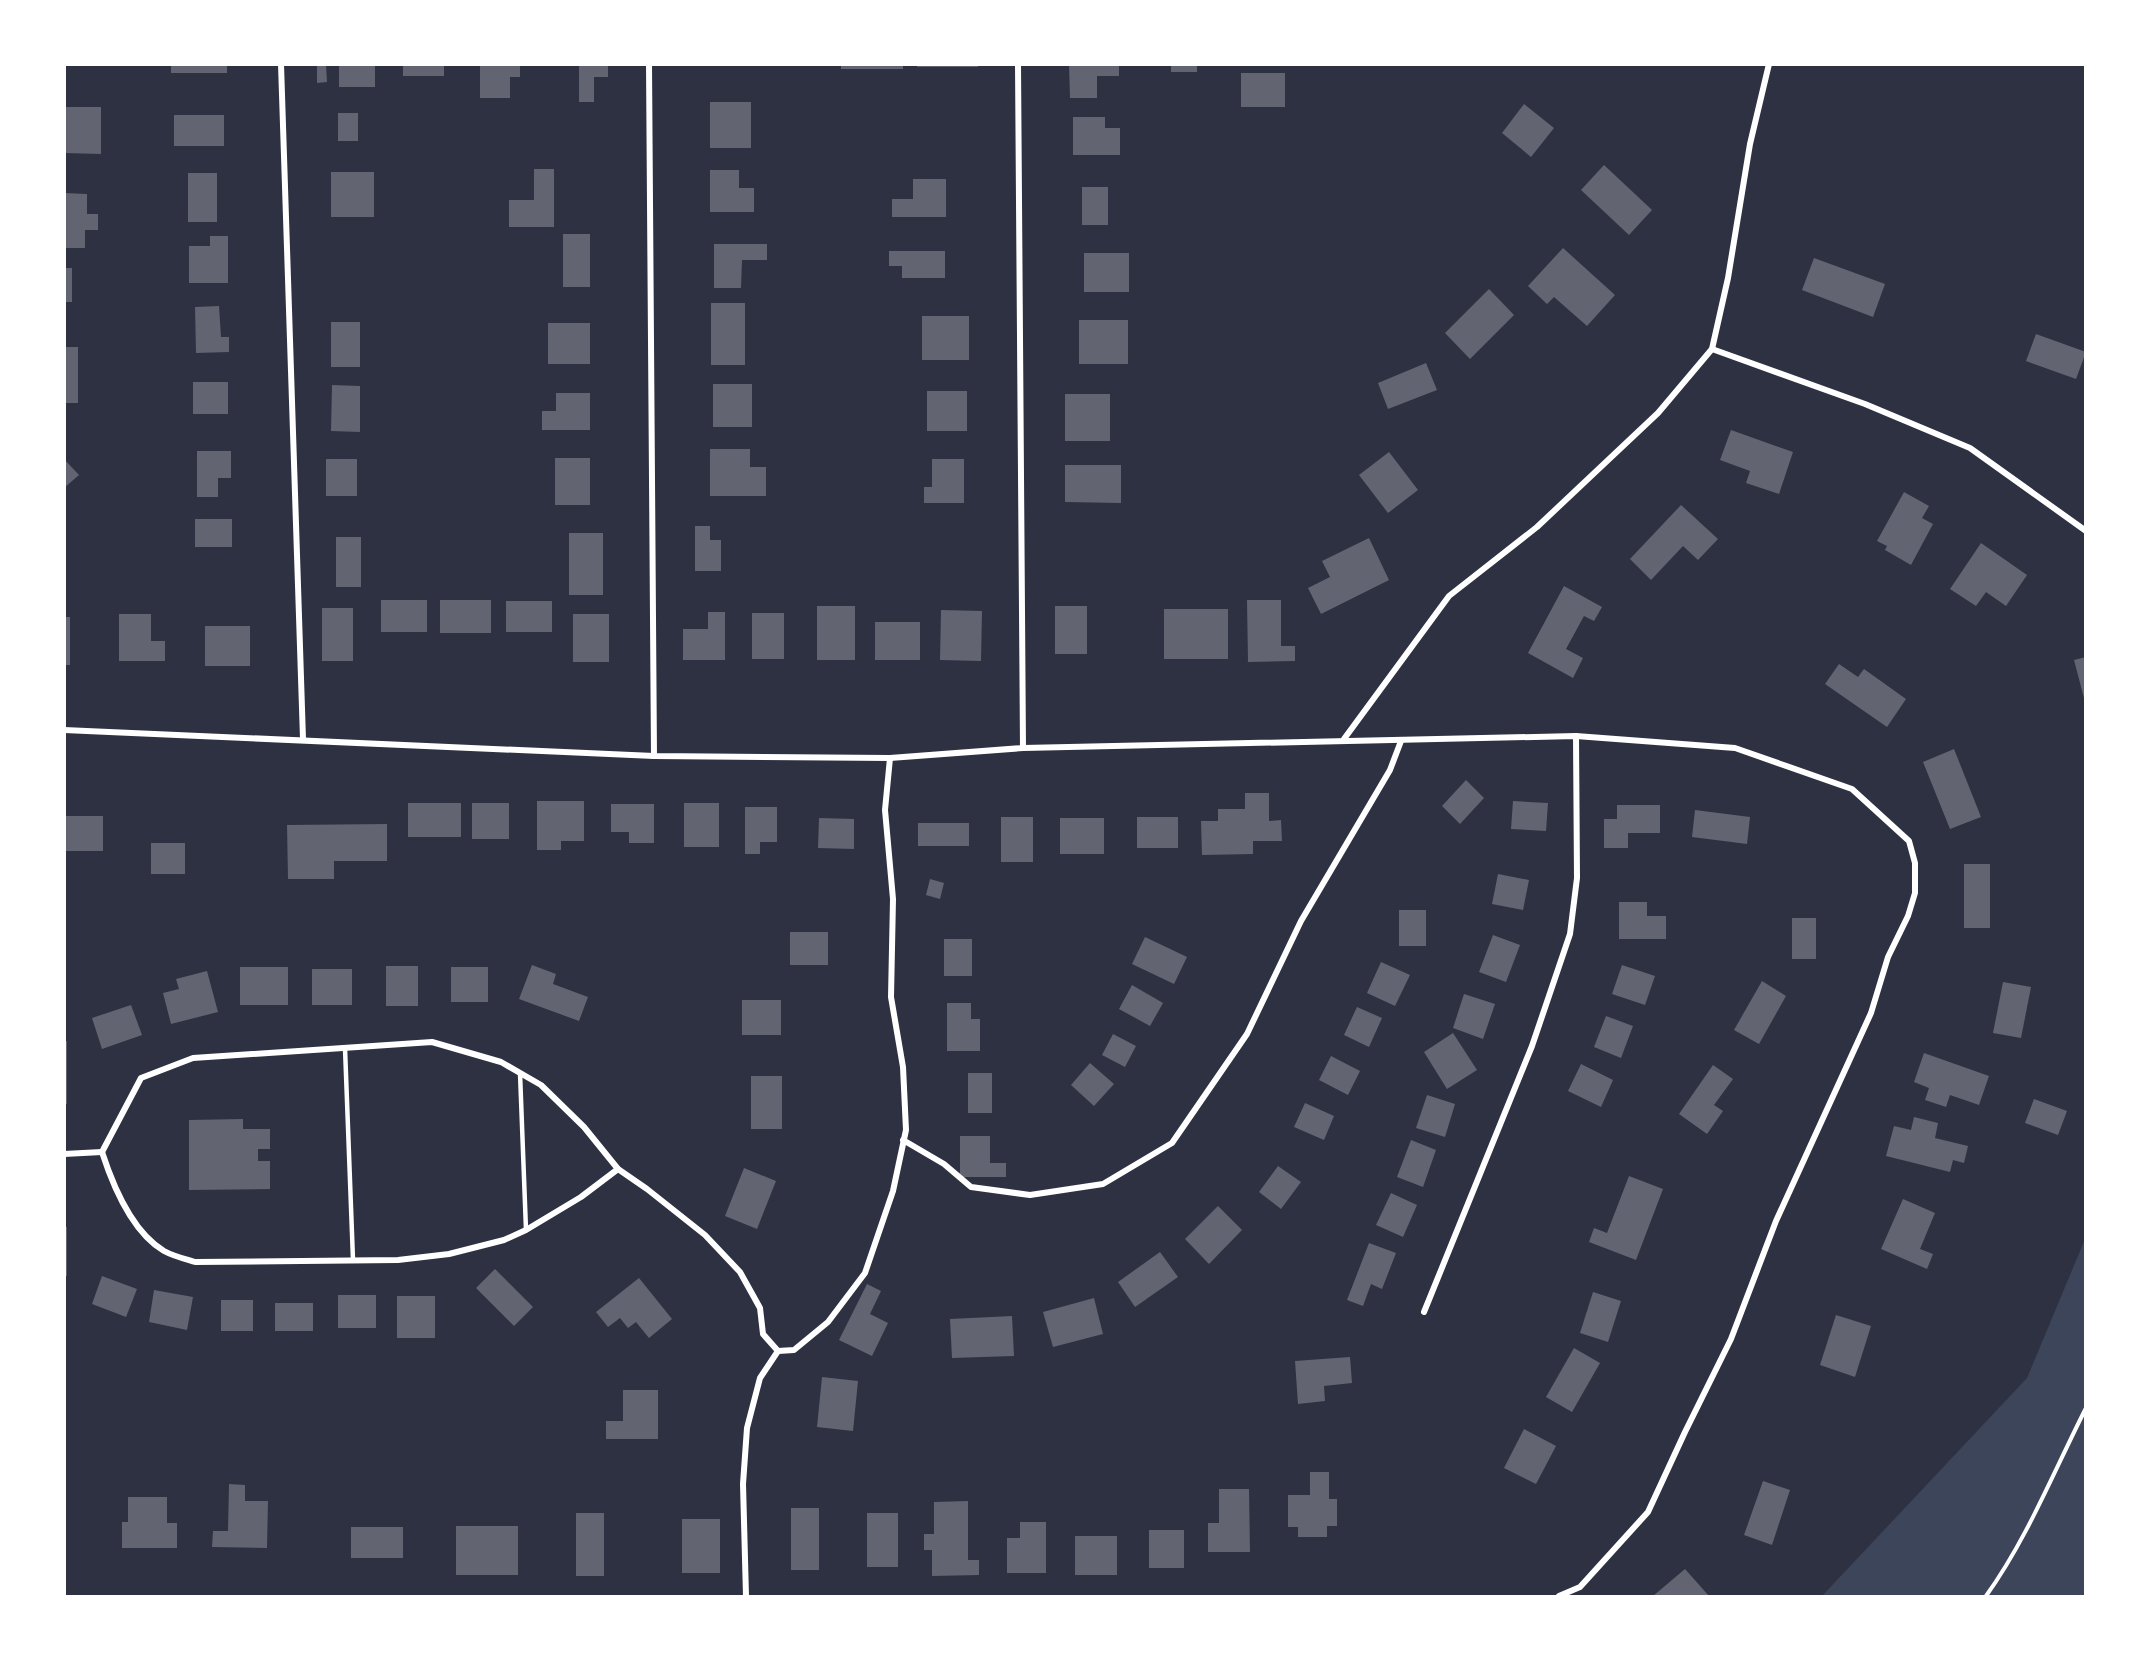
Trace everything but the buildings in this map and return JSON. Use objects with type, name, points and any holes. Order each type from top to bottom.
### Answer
[{"type":"street","points":[[281,64],[303,739]]},
{"type":"street","points":[[649,64],[654,756]]},
{"type":"street","points":[[1018,64],[1023,748]]},
{"type":"street","points":[[1344,740],[1449,596],[1538,527],[1658,413],[1712,350],[1728,278],[1750,144],[1768,64]]},
{"type":"street","points":[[1712,350],[1865,404],[1970,448],[2085,531]]},
{"type":"street","points":[[64,730],[654,756],[890,758],[1023,748],[1576,736],[1735,748],[1852,789],[1909,841],[1915,863],[1915,893],[1908,916],[1888,957],[1871,1013],[1776,1221],[1731,1339],[1648,1512],[1580,1587],[1559,1596]]},
{"type":"street","points":[[1424,1312],[1532,1046],[1570,934],[1577,878],[1576,736]]},
{"type":"street","points":[[903,1140],[944,1164],[971,1187],[1030,1196],[1103,1184],[1172,1143],[1247,1034],[1301,921],[1390,770],[1401,741]]},
{"type":"street","points":[[778,1351],[794,1350],[828,1322],[865,1273],[893,1191],[906,1130],[903,1066],[891,997],[893,899],[885,810],[890,758]]},
{"type":"street","points":[[618,1169],[581,1197],[526,1230],[504,1240],[448,1254],[398,1260],[195,1262],[164,1251],[134,1224],[108,1170],[102,1152],[141,1078],[193,1058],[432,1042],[501,1062],[541,1085],[575,1118],[618,1169],[705,1235],[740,1272],[760,1308],[763,1334],[778,1351]]},
{"type":"street","points":[[64,1154],[102,1152]]},
{"type":"street","points":[[746,1596],[743,1484],[747,1428],[760,1378],[778,1351]]},
{"type":"lane","points":[[345,1048],[353,1260]]},
{"type":"lane","points":[[520,1073],[526,1230]]},
{"type":"path","points":[[1986,1596],[1998,1580],[2085,1408]]},
{"type":"shaded area","points":[[2085,1239],[2085,1596],[1822,1596],[2027,1378]]}]
